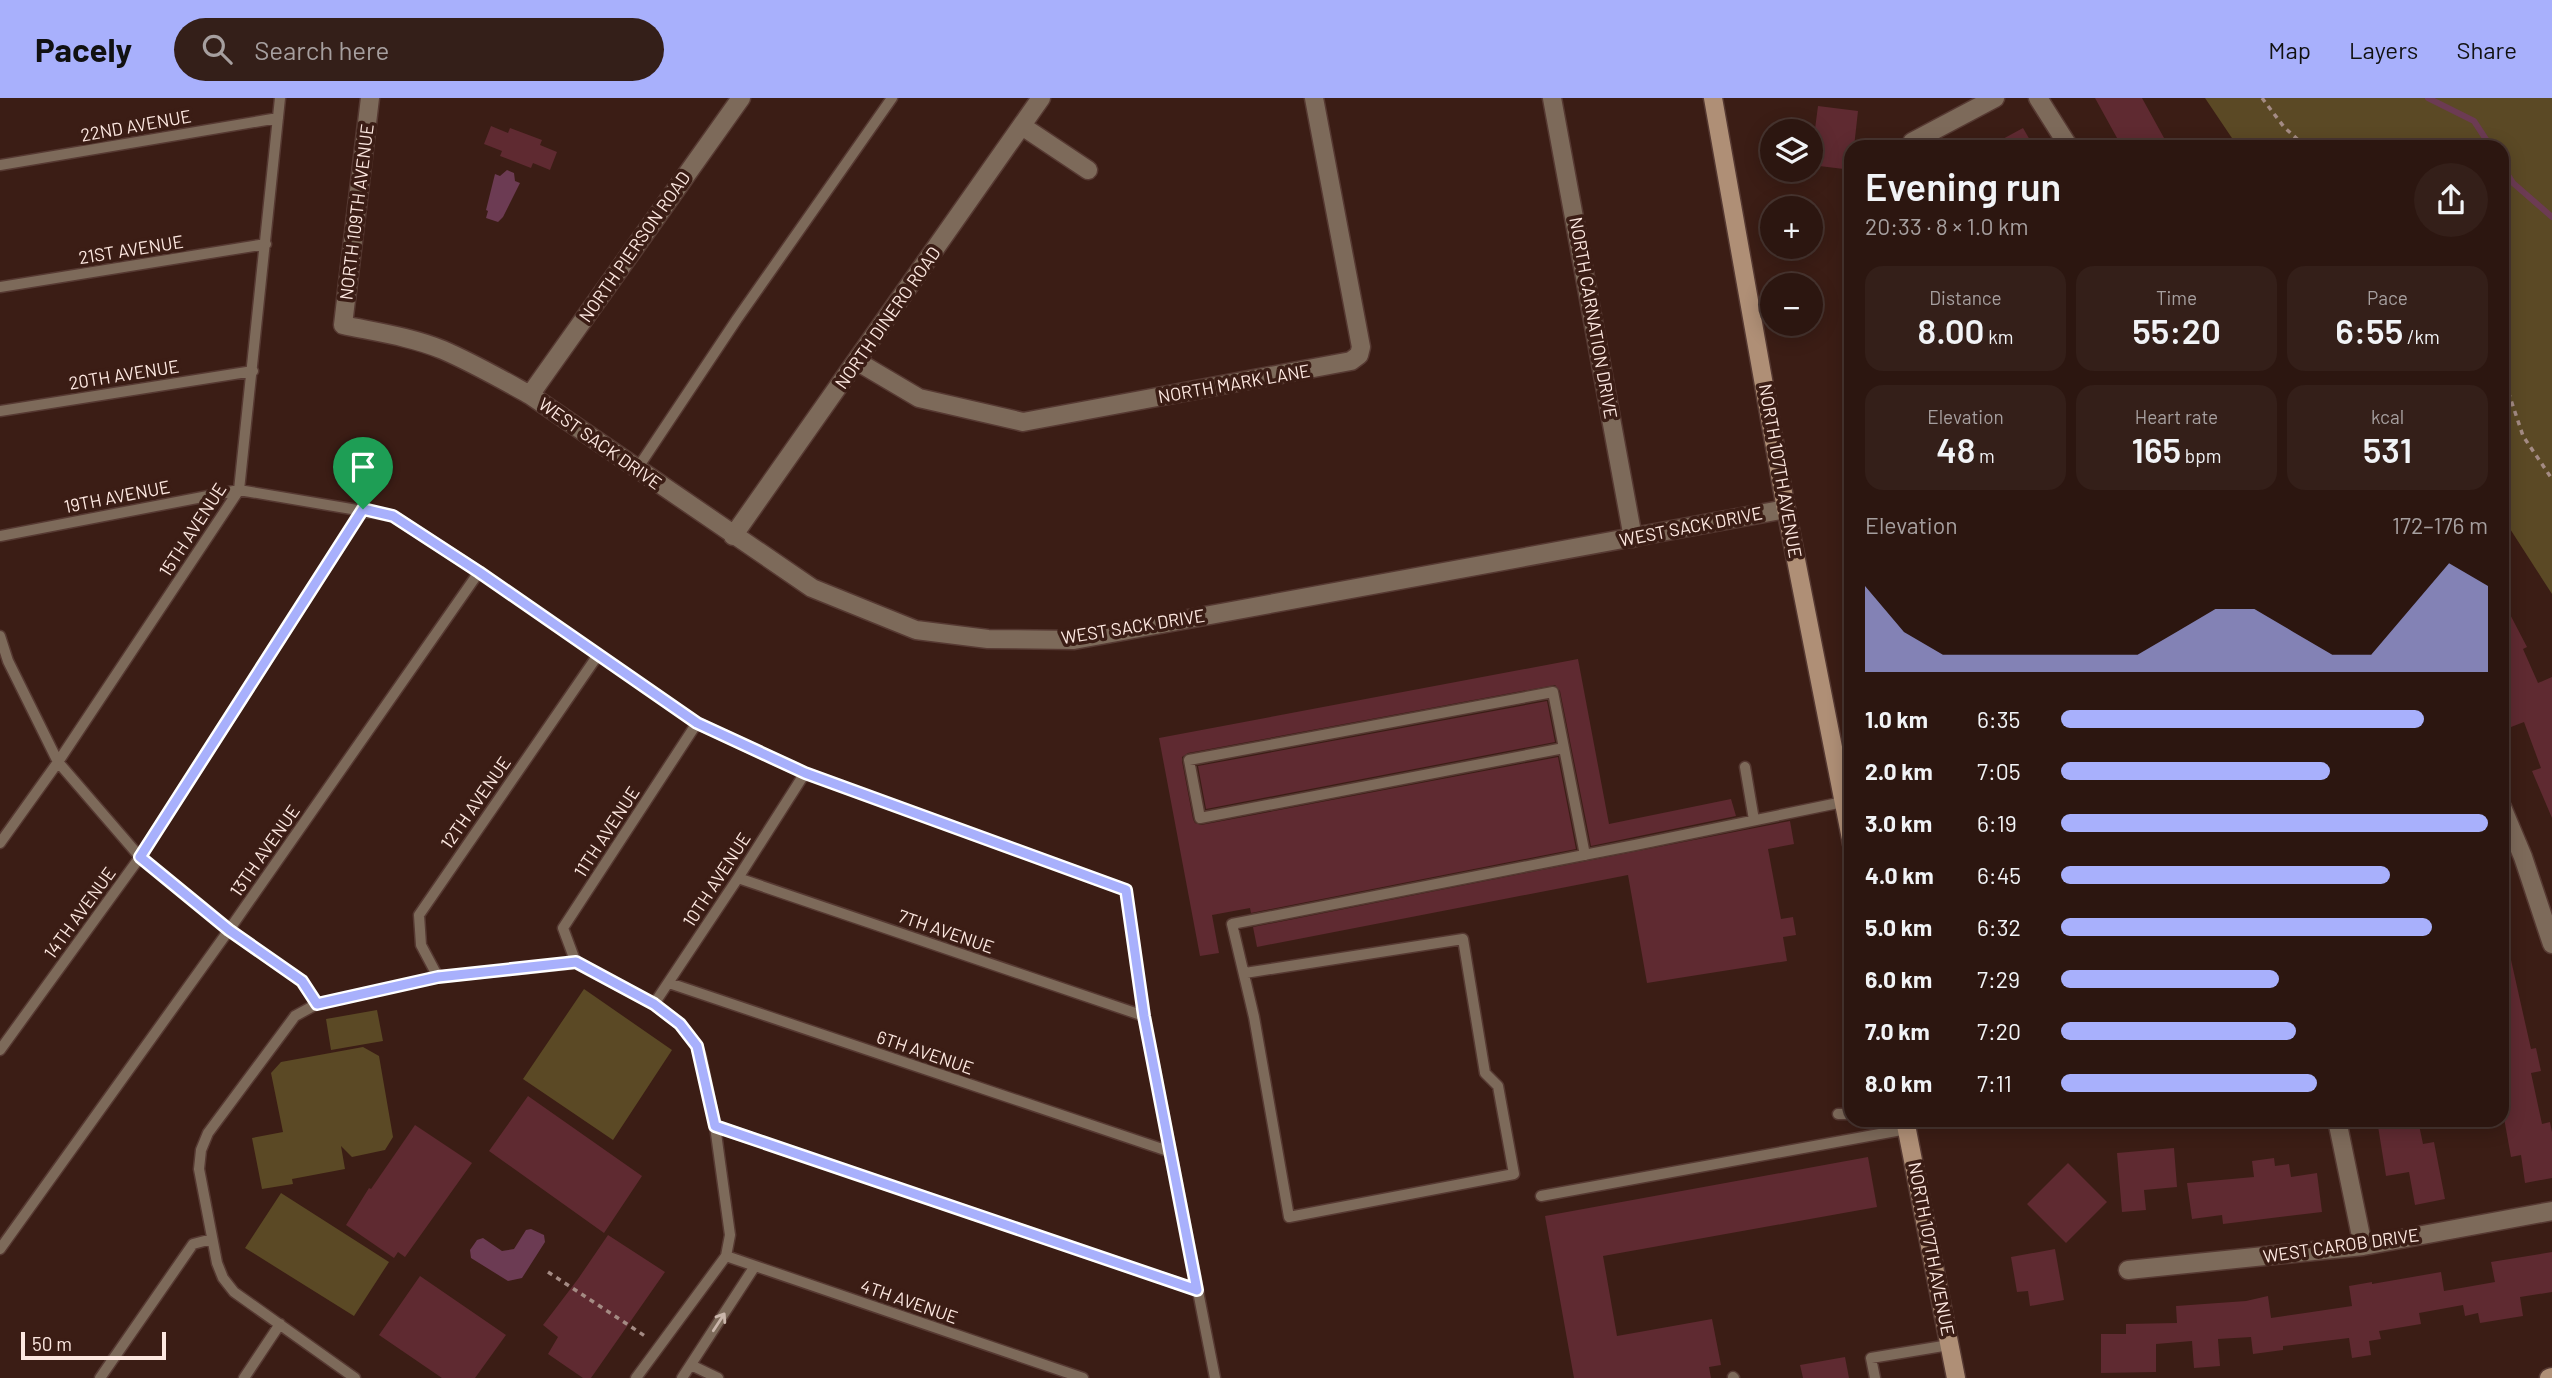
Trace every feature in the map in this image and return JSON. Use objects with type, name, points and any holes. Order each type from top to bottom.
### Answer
[{"type":"main road","name":"NORTH 107TH AVENUE","points":[[1713,98],[1786,509],[1844,807]]},
{"type":"main road","name":"NORTH 107TH AVENUE","points":[[1906,1127],[1956,1378]]},
{"type":"street","name":"NORTH 109TH AVENUE","points":[[343,325],[370,98]]},
{"type":"street","name":"NORTH PIERSON ROAD","points":[[530,395],[741,98]]},
{"type":"street","name":"NORTH DINERO ROAD","points":[[733,536],[858,362],[1041,98]]},
{"type":"street","name":"NORTH MARK LANE","points":[[858,362],[919,398],[1023,422],[1351,361],[1359,355],[1361,347],[1314,98]]},
{"type":"street","name":"NORTH CARNATION DRIVE","points":[[1552,98],[1633,538]]},
{"type":"street","points":[[1916,140],[1995,98]]},
{"type":"street","points":[[2038,98],[2065,140]]},
{"type":"street","points":[[1022,126],[1088,170]]},
{"type":"street","name":"WEST SACK DRIVE","points":[[343,325],[441,349],[489,372],[530,395],[812,588],[916,630],[988,639],[1074,640],[1786,509]]},
{"type":"street","points":[[2509,823],[2524,857],[2552,944]]},
{"type":"street","points":[[2338,1127],[2363,1246]]},
{"type":"street","name":"WEST CAROB DRIVE","points":[[2128,1270],[2363,1246],[2552,1211]]},
{"type":"lane","name":"15TH AVENUE","points":[[0,843],[58,762],[239,490],[280,98]]},
{"type":"lane","points":[[637,470],[737,319],[892,98]]},
{"type":"lane","name":"22ND AVENUE","points":[[0,165],[278,118]]},
{"type":"lane","name":"21ST AVENUE","points":[[0,287],[266,244]]},
{"type":"lane","name":"20TH AVENUE","points":[[0,411],[253,371]]},
{"type":"lane","name":"19TH AVENUE","points":[[0,536],[239,490],[393,516],[479,572],[697,723],[805,773],[1126,890],[1144,1016]]},
{"type":"lane","name":"14TH AVENUE","points":[[0,1049],[140,857],[363,509]]},
{"type":"lane","name":"13TH AVENUE","points":[[0,1249],[229,930],[479,572]]},
{"type":"lane","points":[[0,636],[8,661],[58,762],[140,857],[229,930],[302,981],[317,1004]]},
{"type":"lane","name":"12TH AVENUE","points":[[438,977],[421,945],[419,915],[598,655]]},
{"type":"lane","points":[[1564,748],[1200,818],[1189,760],[1553,692],[1564,748],[1585,855]]},
{"type":"lane","name":"11TH AVENUE","points":[[576,962],[563,929],[697,723]]},
{"type":"lane","points":[[1745,767],[1755,820]]},
{"type":"lane","name":"10TH AVENUE","points":[[654,1004],[805,773]]},
{"type":"lane","points":[[1245,974],[1463,939],[1485,1073],[1498,1086],[1514,1174],[1289,1217],[1245,974],[1232,924],[1843,802]]},
{"type":"lane","name":"7TH AVENUE","points":[[738,878],[1144,1016]]},
{"type":"lane","points":[[355,1378],[234,1292],[223,1278],[217,1263],[199,1170],[201,1150],[208,1133],[295,1016],[317,1004],[438,977],[576,962],[654,1004],[680,1024],[697,1046],[715,1126],[730,1235],[726,1256],[636,1378]]},
{"type":"lane","name":"6TH AVENUE","points":[[669,983],[1171,1152]]},
{"type":"lane","points":[[1144,1016],[1215,1378]]},
{"type":"lane","points":[[1838,1114],[1844,1114]]},
{"type":"lane","points":[[715,1126],[1197,1290]]},
{"type":"lane","points":[[1541,1196],[1896,1127]]},
{"type":"lane","points":[[100,1378],[193,1244],[212,1239]]},
{"type":"lane","name":"4TH AVENUE","points":[[726,1256],[1083,1378]]},
{"type":"lane","points":[[682,1378],[755,1266]]},
{"type":"lane","points":[[244,1378],[280,1324]]},
{"type":"lane","points":[[1875,1378],[1871,1358],[1950,1345]]},
{"type":"lane","points":[[691,1365],[718,1378]]},
{"type":"path","points":[[2262,98],[2284,127],[2298,140]]},
{"type":"path","points":[[2509,394],[2523,436],[2552,479]]},
{"type":"path","points":[[548,1272],[660,1346]]},
{"type":"shaded area","points":[[2205,98],[2552,98],[2552,594],[2509,527],[2509,140],[2233,140]]},
{"type":"shaded area","points":[[507,170],[514,173],[515,181],[520,183],[498,222],[486,218],[486,210],[495,174],[500,176]]},
{"type":"shaded area","points":[[584,989],[672,1050],[613,1140],[523,1079]]},
{"type":"shaded area","points":[[377,1010],[383,1041],[331,1050],[326,1019]]},
{"type":"shaded area","points":[[363,1047],[379,1056],[393,1137],[385,1150],[352,1157],[341,1146],[345,1169],[292,1179],[293,1184],[262,1189],[252,1138],[283,1132],[271,1073],[281,1062]]},
{"type":"shaded area","points":[[281,1193],[389,1262],[354,1316],[245,1248]]},
{"type":"shaded area","points":[[531,1229],[544,1235],[545,1242],[522,1278],[508,1281],[471,1258],[470,1250],[477,1240],[483,1238],[502,1251],[514,1249],[526,1230]]},
{"type":"building","points":[[2095,98],[2142,98],[2165,140],[2118,140]]},
{"type":"building","points":[[1818,106],[1858,111],[1855,140],[1844,140],[1844,169],[1823,166],[1823,119],[1816,119]]},
{"type":"building","points":[[491,126],[508,133],[510,128],[542,140],[540,145],[557,152],[550,170],[533,163],[531,168],[500,156],[502,151],[484,144]]},
{"type":"building","points":[[2023,128],[2030,140],[2001,140]]},
{"type":"building","points":[[2509,612],[2527,647],[2523,649],[2538,683],[2552,677],[2552,818],[2532,771],[2541,768],[2524,722],[2511,727]]},
{"type":"building","points":[[1578,659],[1609,824],[1731,799],[1736,816],[1591,846],[1560,691],[1555,685],[1188,753],[1182,757],[1182,761],[1193,819],[1201,825],[1558,757],[1576,849],[1251,913],[1250,908],[1212,915],[1219,953],[1200,956],[1159,738]]},
{"type":"building","points":[[1547,701],[1555,742],[1206,809],[1198,766]]},
{"type":"building","points":[[1790,821],[1794,844],[1768,849],[1781,919],[1793,917],[1796,935],[1783,937],[1787,961],[1647,983],[1628,875],[1257,947],[1253,927]]},
{"type":"building","points":[[2509,951],[2531,1049],[2536,1048],[2541,1071],[2531,1073],[2542,1124],[2550,1122],[2552,1132],[2552,1178],[2525,1183],[2521,1155],[2511,1157],[2506,1127],[2509,1127]]},
{"type":"building","points":[[528,1096],[642,1176],[604,1233],[489,1151]]},
{"type":"building","points":[[415,1125],[472,1163],[405,1257],[398,1252],[394,1258],[346,1225]]},
{"type":"building","points":[[2378,1127],[2419,1127],[2423,1144],[2434,1142],[2445,1199],[2415,1205],[2409,1172],[2386,1176]]},
{"type":"building","points":[[2174,1148],[2177,1187],[2144,1190],[2146,1210],[2122,1212],[2117,1153]]},
{"type":"building","points":[[1868,1157],[1877,1207],[1603,1256],[1617,1336],[1712,1319],[1721,1365],[1709,1367],[1711,1378],[1574,1378],[1545,1216]]},
{"type":"building","points":[[2274,1158],[2275,1166],[2289,1164],[2291,1177],[2317,1173],[2322,1212],[2223,1224],[2222,1215],[2192,1219],[2187,1183],[2254,1177],[2252,1161]]},
{"type":"building","points":[[2068,1163],[2107,1202],[2066,1243],[2027,1204]]},
{"type":"building","points":[[608,1235],[665,1272],[591,1378],[583,1378],[548,1354],[558,1337],[543,1325]]},
{"type":"building","points":[[2055,1249],[2064,1300],[2030,1306],[2028,1291],[2017,1292],[2011,1257]]},
{"type":"building","points":[[2552,1252],[2552,1292],[2520,1297],[2523,1316],[2480,1323],[2478,1313],[2465,1316],[2463,1305],[2419,1313],[2421,1324],[2379,1331],[2381,1339],[2369,1341],[2371,1355],[2352,1358],[2349,1338],[2283,1346],[2283,1350],[2253,1354],[2251,1337],[2218,1339],[2220,1366],[2194,1368],[2192,1341],[2156,1344],[2156,1372],[2101,1373],[2101,1334],[2126,1334],[2126,1324],[2177,1323],[2176,1306],[2246,1301],[2268,1296],[2271,1318],[2352,1306],[2349,1286],[2372,1282],[2441,1272],[2444,1291],[2495,1282],[2491,1262]]},
{"type":"building","points":[[420,1276],[506,1335],[475,1378],[442,1378],[379,1335]]},
{"type":"building","points":[[1845,1357],[1849,1378],[1803,1378],[1800,1365]]},
{"type":"waterway","points":[[2428,98],[2474,121],[2486,140]]},
{"type":"waterway","points":[[2509,177],[2552,217]]},
{"type":"route","points":[[363,509],[393,516],[479,572],[697,723],[805,773],[1126,890],[1144,1016],[1197,1290],[715,1126],[701,1057],[697,1046],[680,1024],[654,1004],[576,962],[438,977],[317,1004],[302,981],[229,930],[140,857],[363,509]]}]
